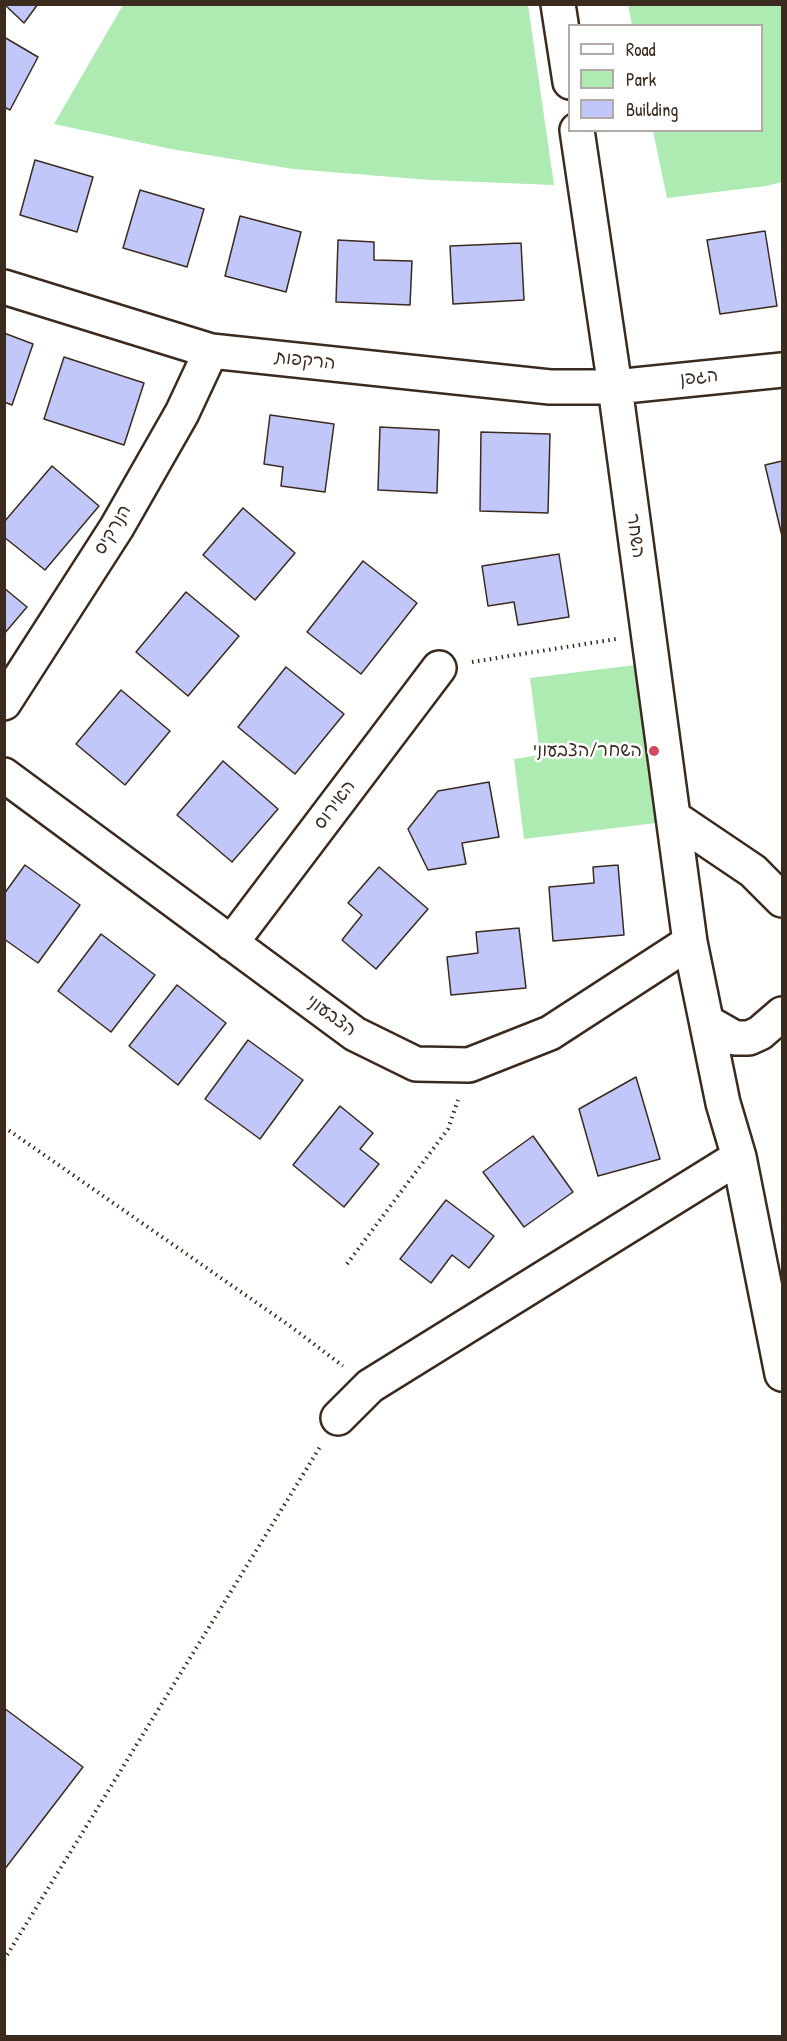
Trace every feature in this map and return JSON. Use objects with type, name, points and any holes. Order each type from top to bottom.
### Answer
[{"type":"street","points":[[558,4],[568,69]]},
{"type":"street","name":"השחר","points":[[577,132],[615,387],[690,942],[723,1103],[739,1157],[783,1374]]},
{"type":"street","name":"הרקפות","points":[[4,287],[211,351],[550,387],[615,387]]},
{"type":"street","name":"הנרקיס","points":[[4,704],[117,527],[182,413],[211,351]]},
{"type":"street","name":"הגפן","points":[[615,387],[783,370]]},
{"type":"street","name":"האירוס","points":[[231,942],[439,668]]},
{"type":"street","name":"הצבעוני","points":[[4,775],[355,1034],[416,1064],[469,1065],[550,1033],[690,942]]},
{"type":"street","points":[[673,817],[753,871],[783,900]]},
{"type":"street","points":[[707,1022],[735,1038],[749,1038],[760,1034],[783,1014]]},
{"type":"street","points":[[338,1418],[370,1386],[739,1157]]},
{"type":"path","points":[[439,668],[648,634]]},
{"type":"path","points":[[347,1264],[448,1129],[469,1065]]},
{"type":"path","points":[[4,1127],[290,1326],[370,1386]]},
{"type":"path","points":[[4,1960],[338,1418]]},
{"type":"green space","points":[[123,5],[528,5],[554,185],[430,180],[293,169],[171,149],[54,124]]},
{"type":"green space","points":[[628,5],[782,5],[782,182],[667,198],[653,132],[763,132],[763,24],[632,24]]},
{"type":"green space","points":[[635,665],[656,823],[524,839],[514,759],[540,755],[530,678]]},
{"type":"building","points":[[4,4],[38,4],[24,23]]},
{"type":"building","points":[[4,37],[38,57],[10,110],[4,107]]},
{"type":"building","points":[[35,160],[93,177],[77,232],[20,215]]},
{"type":"building","points":[[140,190],[204,209],[187,267],[123,248]]},
{"type":"building","points":[[240,216],[301,232],[286,292],[225,276]]},
{"type":"building","points":[[765,231],[777,306],[720,314],[707,240]]},
{"type":"building","points":[[338,240],[374,242],[374,260],[412,261],[410,305],[336,302]]},
{"type":"building","points":[[521,243],[524,300],[453,304],[450,246]]},
{"type":"building","points":[[4,333],[33,344],[12,405],[4,402]]},
{"type":"building","points":[[64,357],[144,383],[124,445],[44,419]]},
{"type":"building","points":[[270,415],[334,424],[325,492],[281,486],[283,467],[264,464]]},
{"type":"building","points":[[380,427],[439,430],[437,493],[378,490]]},
{"type":"building","points":[[481,432],[550,434],[548,513],[480,511]]},
{"type":"building","points":[[782,461],[782,536],[765,465]]},
{"type":"building","points":[[52,466],[99,506],[45,570],[4,537],[4,522]]},
{"type":"building","points":[[243,508],[295,553],[255,600],[203,555]]},
{"type":"building","points":[[559,554],[569,617],[518,625],[514,602],[488,606],[482,566]]},
{"type":"building","points":[[363,561],[417,603],[361,674],[307,632]]},
{"type":"building","points":[[4,588],[27,607],[4,634]]},
{"type":"building","points":[[186,592],[239,636],[188,696],[136,652]]},
{"type":"building","points":[[286,667],[344,714],[295,774],[238,727]]},
{"type":"building","points":[[121,690],[170,731],[125,785],[76,744]]},
{"type":"building","points":[[223,761],[278,809],[232,862],[177,815]]},
{"type":"building","points":[[489,782],[499,837],[462,843],[466,864],[428,870],[408,829],[438,791]]},
{"type":"building","points":[[25,865],[80,905],[38,963],[4,939],[4,894]]},
{"type":"building","points":[[618,865],[624,935],[553,941],[549,887],[594,883],[593,867]]},
{"type":"building","points":[[379,867],[428,909],[376,969],[342,940],[362,915],[348,903]]},
{"type":"building","points":[[519,928],[526,988],[451,995],[447,957],[478,953],[476,932]]},
{"type":"building","points":[[101,934],[155,975],[111,1032],[58,991]]},
{"type":"building","points":[[177,985],[226,1023],[178,1085],[129,1046]]},
{"type":"building","points":[[248,1040],[303,1080],[260,1139],[205,1099]]},
{"type":"building","points":[[636,1077],[660,1159],[598,1176],[579,1109]]},
{"type":"building","points":[[340,1106],[373,1133],[360,1149],[379,1164],[344,1207],[293,1165]]},
{"type":"building","points":[[533,1136],[573,1192],[524,1227],[483,1172]]},
{"type":"building","points":[[446,1200],[494,1236],[469,1268],[452,1255],[431,1283],[400,1259]]},
{"type":"building","points":[[4,1708],[83,1767],[4,1870]]},
{"type":"place","name":"השחר/הצבעוני","points":[[654,751]]}]
